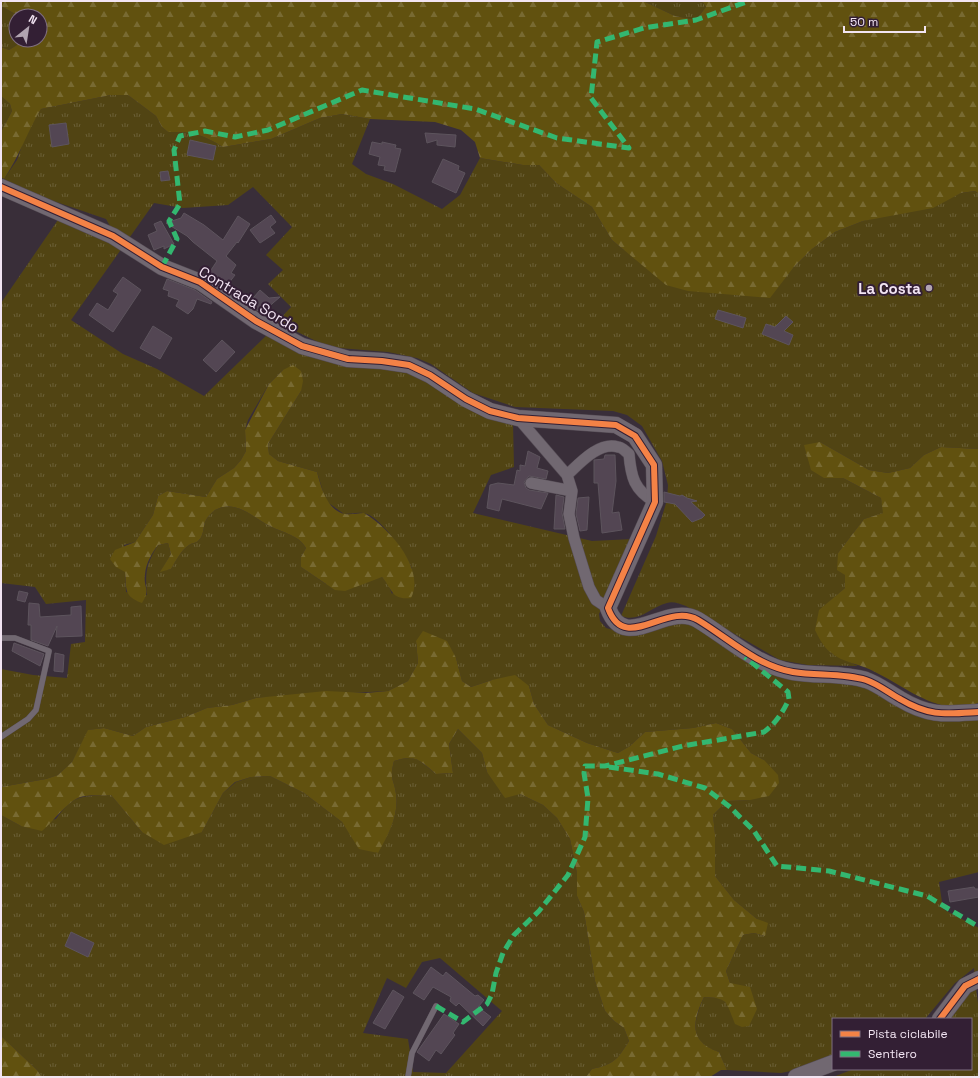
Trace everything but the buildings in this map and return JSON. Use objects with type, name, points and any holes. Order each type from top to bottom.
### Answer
[{"type":"street","name":"Contrada Sordo","points":[[1,187],[113,236],[162,267],[200,282],[256,321],[302,346],[348,359],[382,361],[409,365],[430,375],[466,399],[490,411],[518,418],[616,425],[635,436],[654,465],[654,502],[608,608]]},
{"type":"street","points":[[518,418],[567,474],[572,491],[569,514],[574,538],[589,587],[596,600],[608,608],[611,617],[616,624],[624,628],[631,629],[675,615],[684,615],[696,619],[730,643],[763,662],[792,672],[865,680],[901,700],[930,713],[979,712]]},
{"type":"street","points":[[567,474],[590,454],[604,447],[618,446],[629,454],[631,472],[642,494],[654,502]]},
{"type":"street","points":[[531,483],[572,491]]},
{"type":"street","points":[[941,1018],[965,986],[979,978]]},
{"type":"street","points":[[796,1077],[832,1063]]},
{"type":"lane","points":[[1,638],[14,638],[49,651],[36,710],[28,719],[1,737]]},
{"type":"lane","points":[[408,1077],[412,1053],[436,1006]]},
{"type":"green space","points":[[1,1],[643,1],[675,16],[696,20],[706,7],[702,1],[979,1],[979,194],[975,191],[961,193],[933,208],[863,221],[835,232],[812,249],[793,268],[770,298],[688,291],[666,285],[612,240],[592,207],[556,183],[539,165],[523,165],[480,158],[475,142],[461,130],[435,122],[370,119],[342,114],[320,118],[271,139],[223,147],[209,139],[197,135],[168,132],[162,127],[156,116],[128,95],[111,95],[41,109],[4,179],[1,177],[1,132],[12,111],[10,104],[1,96],[1,47],[9,50],[12,48],[48,48],[48,8],[8,8],[8,10],[1,6]]},
{"type":"green space","points":[[643,1],[702,1],[706,7],[696,20],[675,16]]},
{"type":"green space","points":[[1,6],[8,10],[8,48],[12,48],[9,50],[1,47]]},
{"type":"green space","points":[[111,95],[128,95],[156,116],[162,127],[168,132],[197,135],[209,139],[223,147],[271,139],[320,118],[342,114],[370,119],[352,164],[366,174],[393,184],[442,209],[460,195],[480,158],[523,165],[539,165],[556,183],[592,207],[612,240],[624,250],[793,268],[812,249],[835,232],[863,221],[948,199],[961,193],[975,191],[979,194],[979,449],[941,447],[924,455],[910,468],[888,473],[869,470],[820,442],[824,478],[843,478],[881,498],[884,513],[864,519],[838,553],[845,575],[845,588],[820,610],[831,653],[858,666],[808,665],[780,660],[686,606],[672,602],[661,605],[639,616],[627,618],[621,616],[656,536],[667,500],[668,485],[662,461],[642,426],[627,415],[613,411],[515,407],[473,393],[431,364],[417,358],[388,352],[339,348],[318,342],[277,322],[291,307],[268,284],[283,270],[266,255],[292,227],[253,187],[228,205],[183,208],[154,203],[71,320],[123,354],[157,369],[204,396],[269,333],[307,356],[349,365],[397,365],[513,423],[514,467],[491,475],[473,513],[592,541],[633,539],[599,614],[600,621],[606,628],[621,632],[677,619],[704,632],[838,683],[870,688],[979,718],[979,872],[939,882],[943,909],[979,928],[979,974],[975,982],[974,968],[955,983],[926,1018],[832,1018],[832,1056],[796,1070],[781,1073],[727,1070],[719,1052],[702,1043],[698,1037],[696,1030],[697,1015],[704,997],[721,998],[727,1004],[730,983],[726,971],[743,935],[754,933],[765,936],[757,919],[734,900],[715,876],[715,834],[713,815],[727,801],[750,800],[764,760],[751,753],[732,729],[716,723],[693,728],[645,732],[630,746],[618,753],[587,743],[548,725],[534,704],[529,686],[492,680],[471,687],[462,681],[456,658],[416,641],[418,663],[408,681],[388,691],[256,698],[232,705],[207,708],[185,717],[146,727],[133,736],[104,728],[89,730],[72,762],[58,775],[46,779],[1,787],[1,669],[33,675],[67,678],[71,644],[85,642],[86,600],[46,604],[35,587],[1,583],[1,303],[60,217],[122,247],[106,219],[42,197],[4,179],[17,160],[26,134],[41,109]],"holes":[[[283,370],[301,391],[268,444],[269,454],[278,461],[317,472],[326,501],[344,514],[363,513],[377,520],[384,527],[398,545],[412,568],[392,594],[388,584],[382,577],[326,584],[301,567],[301,557],[306,548],[299,540],[270,526],[244,510],[230,507],[223,507],[215,510],[207,518],[200,539],[189,545],[184,550],[171,569],[161,571],[171,554],[168,543],[158,545],[147,569],[147,595],[126,592],[124,545],[135,542],[153,515],[158,496],[167,491],[206,497],[217,479],[234,468],[241,460],[246,451],[245,430],[248,420],[269,384]]]},
{"type":"green space","points":[[1,96],[10,104],[12,111],[1,132]]},
{"type":"green space","points":[[293,365],[301,371],[303,381],[301,391],[268,444],[269,454],[278,461],[317,472],[326,498],[329,503],[339,512],[345,514],[364,513],[384,528],[402,550],[409,562],[413,574],[414,586],[411,598],[396,596],[382,577],[345,591],[335,590],[301,567],[301,557],[306,548],[295,537],[270,526],[244,510],[223,507],[215,510],[207,518],[200,539],[189,545],[184,550],[171,569],[160,572],[171,554],[168,543],[158,545],[150,558],[146,570],[145,598],[142,603],[132,598],[127,591],[125,572],[116,567],[110,559],[115,550],[135,542],[153,515],[158,496],[167,491],[206,497],[217,479],[234,468],[246,451],[245,430],[269,384],[283,370]]},
{"type":"green space","points":[[820,442],[869,470],[888,473],[910,468],[924,455],[941,447],[979,449],[979,703],[958,707],[936,704],[870,669],[835,656],[821,642],[815,630],[819,610],[845,588],[845,575],[837,570],[838,553],[864,519],[883,513],[881,498],[843,478],[824,478],[811,470],[804,445]]},
{"type":"green space","points":[[423,631],[447,641],[456,658],[462,681],[471,687],[492,680],[515,675],[529,686],[534,704],[548,725],[587,743],[618,753],[630,746],[645,732],[693,728],[716,723],[732,729],[751,753],[764,760],[778,775],[779,783],[769,796],[750,800],[727,801],[713,815],[715,834],[715,876],[734,900],[757,919],[768,923],[765,936],[754,933],[743,935],[726,971],[730,983],[750,987],[757,1009],[749,1026],[742,1027],[735,1024],[726,1003],[718,999],[704,997],[697,1015],[696,1030],[698,1037],[702,1043],[709,1048],[719,1052],[727,1070],[721,1070],[710,1077],[586,1077],[592,1069],[610,1063],[618,1057],[629,1041],[624,1028],[614,1021],[605,1011],[595,981],[584,912],[577,896],[577,873],[570,839],[557,818],[543,805],[520,794],[505,798],[487,772],[482,753],[458,729],[449,744],[453,773],[436,774],[421,762],[412,758],[394,761],[392,776],[396,794],[396,810],[392,825],[378,853],[359,849],[342,822],[304,793],[270,776],[251,777],[235,782],[223,793],[202,832],[164,845],[142,832],[111,795],[79,797],[68,805],[42,831],[21,826],[1,815],[1,787],[46,779],[58,775],[72,762],[88,730],[104,728],[133,736],[146,727],[185,717],[207,708],[232,705],[256,698],[326,691],[366,693],[388,691],[408,681],[418,663],[416,641]]},
{"type":"green space","points":[[458,729],[482,753],[487,772],[520,794],[543,805],[557,818],[570,839],[577,873],[577,896],[584,912],[595,981],[605,1011],[614,1021],[624,1028],[629,1041],[618,1057],[610,1063],[592,1069],[586,1077],[42,1077],[37,1070],[1,1036],[1,815],[21,826],[56,819],[68,805],[79,798],[111,795],[142,832],[202,832],[223,793],[236,782],[251,777],[270,776],[304,793],[342,822],[349,832],[377,853],[389,832],[396,810],[396,794],[392,776],[394,761],[413,758],[421,762],[436,774],[453,773],[449,744]],"holes":[[[440,958],[502,1011],[446,1073],[413,1072],[408,1039],[363,1033],[387,978],[406,988],[422,962]]]},
{"type":"green space","points":[[975,982],[979,1010],[979,1077],[833,1077],[851,1070],[972,1070],[972,1018],[951,1018]]},
{"type":"green space","points":[[1,1036],[37,1070],[42,1077],[1,1077]]},
{"type":"marked path","points":[[162,267],[177,239],[169,221],[180,204],[174,150],[180,136],[205,131],[235,137],[268,130],[362,90],[475,109],[557,138],[629,148],[591,98],[597,42],[644,28],[696,20],[749,1]]},
{"type":"marked path","points":[[436,1006],[463,1022],[487,1004],[492,994],[496,973],[503,953],[514,935],[539,911],[568,875],[585,837],[588,798],[584,773],[585,766],[605,766],[683,746],[764,732],[776,721],[789,699],[788,692],[745,657]]},
{"type":"marked path","points":[[609,767],[658,774],[705,788],[730,807],[754,831],[777,866],[829,871],[927,896],[979,927]]},
{"type":"cycle path","points":[[1,187],[113,236],[162,267],[200,282],[256,321],[302,346],[348,359],[382,361],[409,365],[430,375],[466,399],[490,411],[518,418],[616,425],[635,436],[654,465],[655,502],[608,608],[615,621],[625,627],[636,627],[673,617],[686,616],[698,620],[755,658],[780,669],[802,673],[848,676],[866,680],[911,705],[929,712],[947,714],[979,712]]},
{"type":"cycle path","points":[[941,1018],[965,986],[979,979]]},
{"type":"place","name":"La Costa","points":[[929,288]]}]
